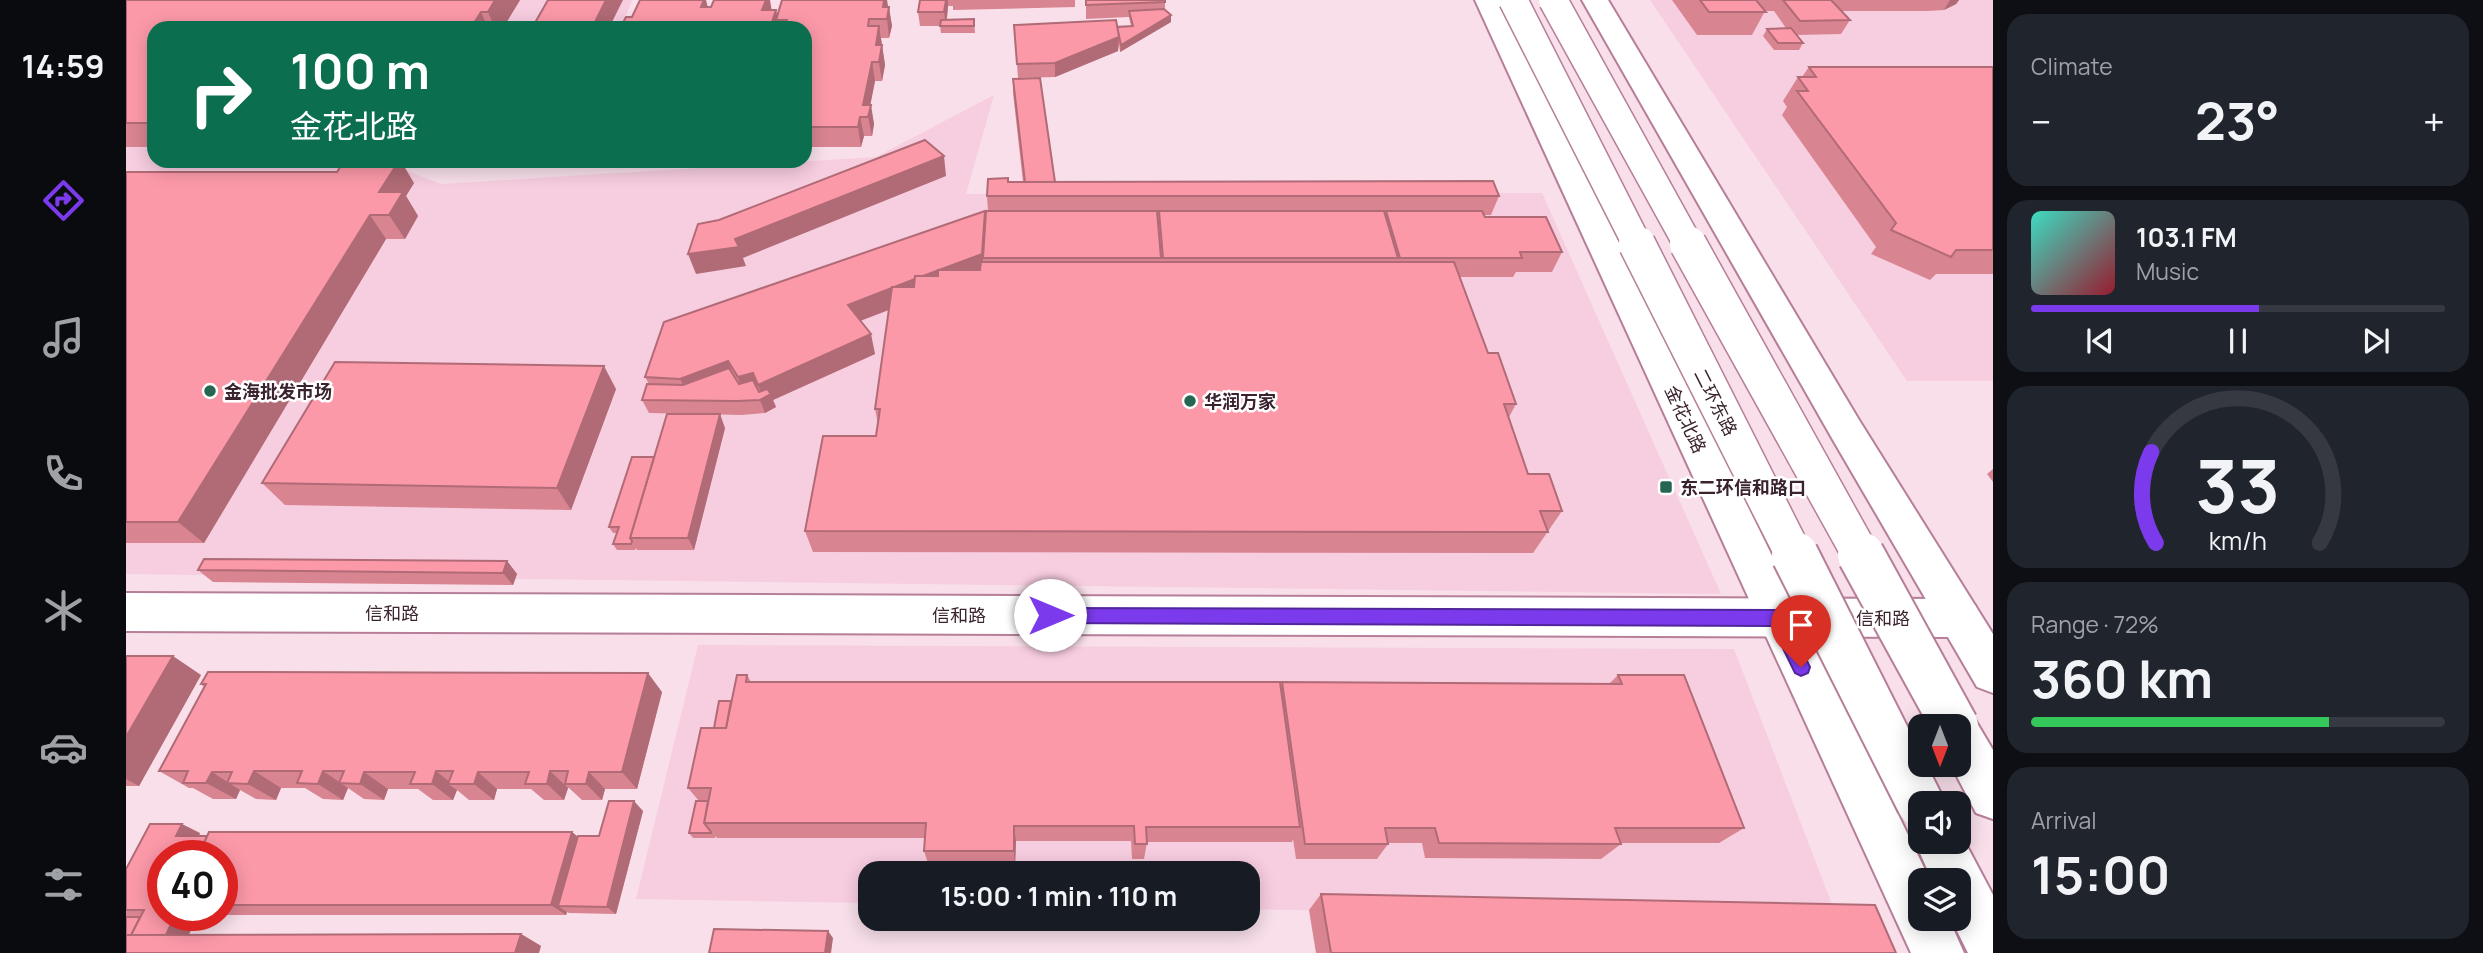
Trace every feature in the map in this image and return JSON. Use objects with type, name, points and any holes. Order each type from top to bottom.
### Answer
[{"type":"main road","name":"金花北路","points":[[1488,0],[1908,889]]},
{"type":"main road","name":"二环东路","points":[[1513,0],[1914,791]]},
{"type":"main road","points":[[1553,0],[1948,714]]},
{"type":"main road","points":[[1595,0],[1846,430],[1993,673]]},
{"type":"main road","name":"信和路","points":[[126,612],[1960,618]]},
{"type":"main road","points":[[1971,756],[1993,796]]},
{"type":"main road","points":[[1945,854],[1993,948]]},
{"type":"main road","name":"金花北路","points":[[1928,931],[1938,953]]},
{"type":"shaded area","points":[[126,0],[632,0],[624,21],[147,21],[147,168],[399,168],[441,184],[699,168],[812,168],[812,161],[876,157],[994,95],[966,194],[1542,193],[1721,594],[126,574]]},
{"type":"shaded area","points":[[1650,0],[1993,0],[1993,381],[1907,381]]},
{"type":"shaded area","points":[[698,645],[1734,649],[1838,920],[1260,909],[1260,861],[858,861],[858,903],[636,899]]},
{"type":"building","points":[[126,0],[495,0],[488,12],[481,12],[475,21],[147,21],[147,123],[126,123]]},
{"type":"building","points":[[548,0],[606,0],[596,21],[536,21]]},
{"type":"building","points":[[640,0],[704,0],[701,7],[711,7],[714,0],[766,0],[762,10],[776,10],[772,21],[624,21],[626,17],[632,17]]},
{"type":"building","points":[[782,0],[884,0],[883,7],[889,7],[887,19],[869,19],[868,26],[879,26],[876,45],[882,45],[879,62],[872,62],[863,105],[871,105],[868,117],[860,117],[858,127],[812,127],[812,21],[776,20]]},
{"type":"building","points":[[920,0],[946,0],[944,12],[918,12]]},
{"type":"building","points":[[1086,0],[1165,0],[1165,2],[1086,5]]},
{"type":"building","points":[[1700,0],[1756,0],[1766,12],[1709,12]]},
{"type":"building","points":[[1783,0],[1831,0],[1850,20],[1800,21]]},
{"type":"building","points":[[1164,9],[1171,15],[1121,45],[1117,27],[1133,26],[1129,11]]},
{"type":"building","points":[[974,19],[974,26],[940,26],[941,20]]},
{"type":"building","points":[[1116,20],[1119,37],[1055,63],[1017,64],[1014,25]]},
{"type":"building","points":[[1791,28],[1803,43],[1778,43],[1767,29]]},
{"type":"building","points":[[1809,67],[1993,67],[1993,250],[1956,250],[1951,257],[1891,230],[1896,223],[1797,91],[1808,91],[1798,77],[1816,77]]},
{"type":"building","points":[[1040,78],[1055,182],[1025,182],[1013,79]]},
{"type":"building","points":[[925,140],[944,156],[735,239],[739,247],[688,254],[698,224],[719,220]]},
{"type":"building","name":"金海批发市场","points":[[340,168],[394,168],[379,192],[403,192],[389,215],[370,215],[178,522],[126,522],[126,172],[337,172]]},
{"type":"building","points":[[1008,178],[1008,182],[1493,181],[1499,196],[987,196],[988,179]]},
{"type":"building","points":[[985,211],[982,254],[923,276],[915,276],[915,279],[848,305],[871,334],[758,385],[753,373],[738,377],[728,361],[680,379],[645,377],[664,322]]},
{"type":"building","points":[[986,211],[1157,211],[1161,258],[983,258]]},
{"type":"building","points":[[1159,211],[1384,211],[1398,258],[1163,258]]},
{"type":"building","points":[[1386,211],[1482,211],[1485,217],[1546,217],[1562,252],[1520,252],[1522,258],[1400,258]]},
{"type":"building","name":"华润万家","points":[[981,262],[1454,262],[1488,353],[1498,353],[1516,404],[1504,404],[1528,474],[1549,474],[1562,511],[1540,511],[1548,532],[805,531],[823,436],[876,436],[880,409],[875,409],[892,287],[914,287],[915,276],[938,276],[938,270],[980,270]]},
{"type":"building","points":[[335,362],[604,366],[557,488],[262,483]]},
{"type":"building","points":[[729,368],[739,384],[753,380],[759,392],[767,389],[771,394],[760,400],[642,400],[647,384],[683,385]]},
{"type":"building","points":[[667,414],[720,414],[688,538],[630,538]]},
{"type":"building","points":[[632,457],[654,457],[630,538],[631,544],[613,544],[619,527],[609,527]]},
{"type":"building","points":[[204,559],[507,561],[503,573],[198,570]]},
{"type":"building","points":[[126,656],[173,656],[126,737]]},
{"type":"building","points":[[208,672],[648,673],[622,772],[589,772],[586,784],[565,784],[568,771],[550,771],[547,784],[525,784],[529,772],[478,772],[474,784],[448,784],[453,771],[436,771],[432,784],[410,784],[415,772],[364,772],[360,784],[339,783],[344,771],[323,771],[318,784],[297,783],[302,771],[254,771],[248,784],[227,783],[232,772],[212,772],[206,783],[183,783],[188,771],[159,771],[206,684],[201,684]]},
{"type":"building","points":[[737,675],[747,675],[746,682],[1280,682],[1300,827],[1146,827],[1147,844],[1135,844],[1134,826],[1014,826],[1014,851],[924,851],[926,823],[704,823],[711,788],[688,788],[701,728],[726,728]]},
{"type":"building","points":[[1618,675],[1684,675],[1744,828],[1615,828],[1621,844],[1439,843],[1435,828],[1385,828],[1388,844],[1305,844],[1282,682],[1622,684]]},
{"type":"building","points":[[719,701],[731,701],[726,728],[714,728]]},
{"type":"building","points":[[609,801],[634,801],[607,907],[558,906],[578,836],[599,836]]},
{"type":"building","points":[[696,801],[708,801],[704,823],[711,833],[689,833]]},
{"type":"building","points":[[150,824],[182,824],[176,836],[208,836],[206,840],[147,840],[147,931],[168,931],[166,935],[131,935],[144,910],[126,910],[126,869]]},
{"type":"building","points":[[209,832],[572,832],[551,905],[238,905],[238,840],[205,840]]},
{"type":"building","points":[[1321,894],[1875,905],[1896,953],[1331,953]]},
{"type":"building","points":[[126,917],[140,917],[131,935],[126,935]]},
{"type":"building","points":[[714,929],[828,931],[825,953],[709,953]]},
{"type":"building","points":[[521,934],[515,953],[126,953],[126,935]]},
{"type":"place","name":"金海批发市场","points":[[210,391]]},
{"type":"place","name":"华润万家","points":[[1190,401]]},
{"type":"place","name":"东二环信和路口","points":[[1666,487]]},
{"type":"route","points":[[1050,615],[1778,618],[1801,667]]}]
